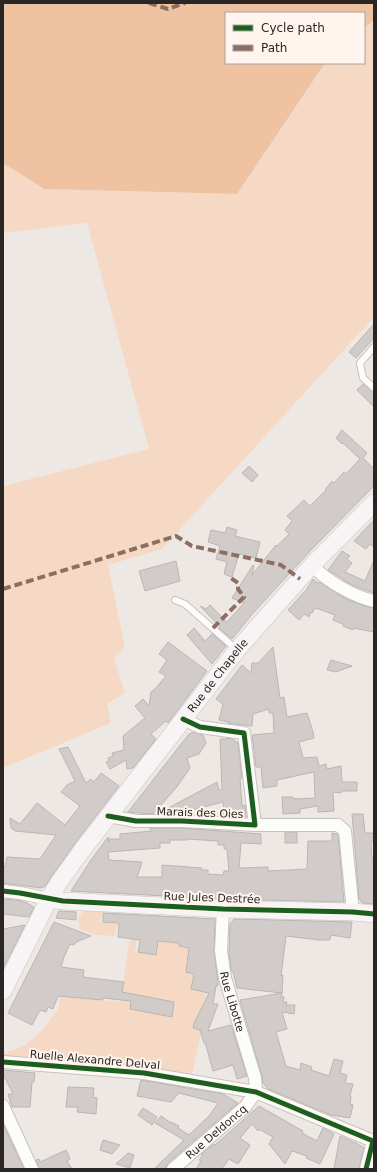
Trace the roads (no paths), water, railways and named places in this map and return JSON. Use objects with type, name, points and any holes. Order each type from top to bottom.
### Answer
[{"type":"main road","name":"Rue de Chapelle","points":[[3,991],[49,899],[83,849],[108,816],[237,650],[312,565],[374,503]]},
{"type":"main road","name":"Rue Jules Destrée","points":[[49,899],[224,909],[353,912],[374,914]]},
{"type":"street","points":[[312,565],[317,571],[344,589],[374,601]]},
{"type":"street","name":"Marais des Oies","points":[[108,816],[136,822],[182,821],[255,826],[244,733],[200,727],[183,719]]},
{"type":"street","points":[[255,826],[338,825],[345,831],[353,912]]},
{"type":"street","points":[[3,892],[20,893],[49,899]]},
{"type":"street","name":"Rue Libotte","points":[[224,909],[221,951],[225,978],[255,1078],[256,1092]]},
{"type":"street","name":"Ruelle Alexandre Delval","points":[[3,1062],[144,1073],[256,1092],[374,1141]]},
{"type":"street","name":"Rue Deldoncq","points":[[173,1169],[245,1107],[256,1092]]},
{"type":"street","points":[[3,1106],[32,1169]]},
{"type":"street","points":[[366,1169],[374,1141]]},
{"type":"lane","points":[[374,347],[360,363],[363,378],[374,388]]},
{"type":"lane","points":[[175,600],[185,604],[237,650]]}]
